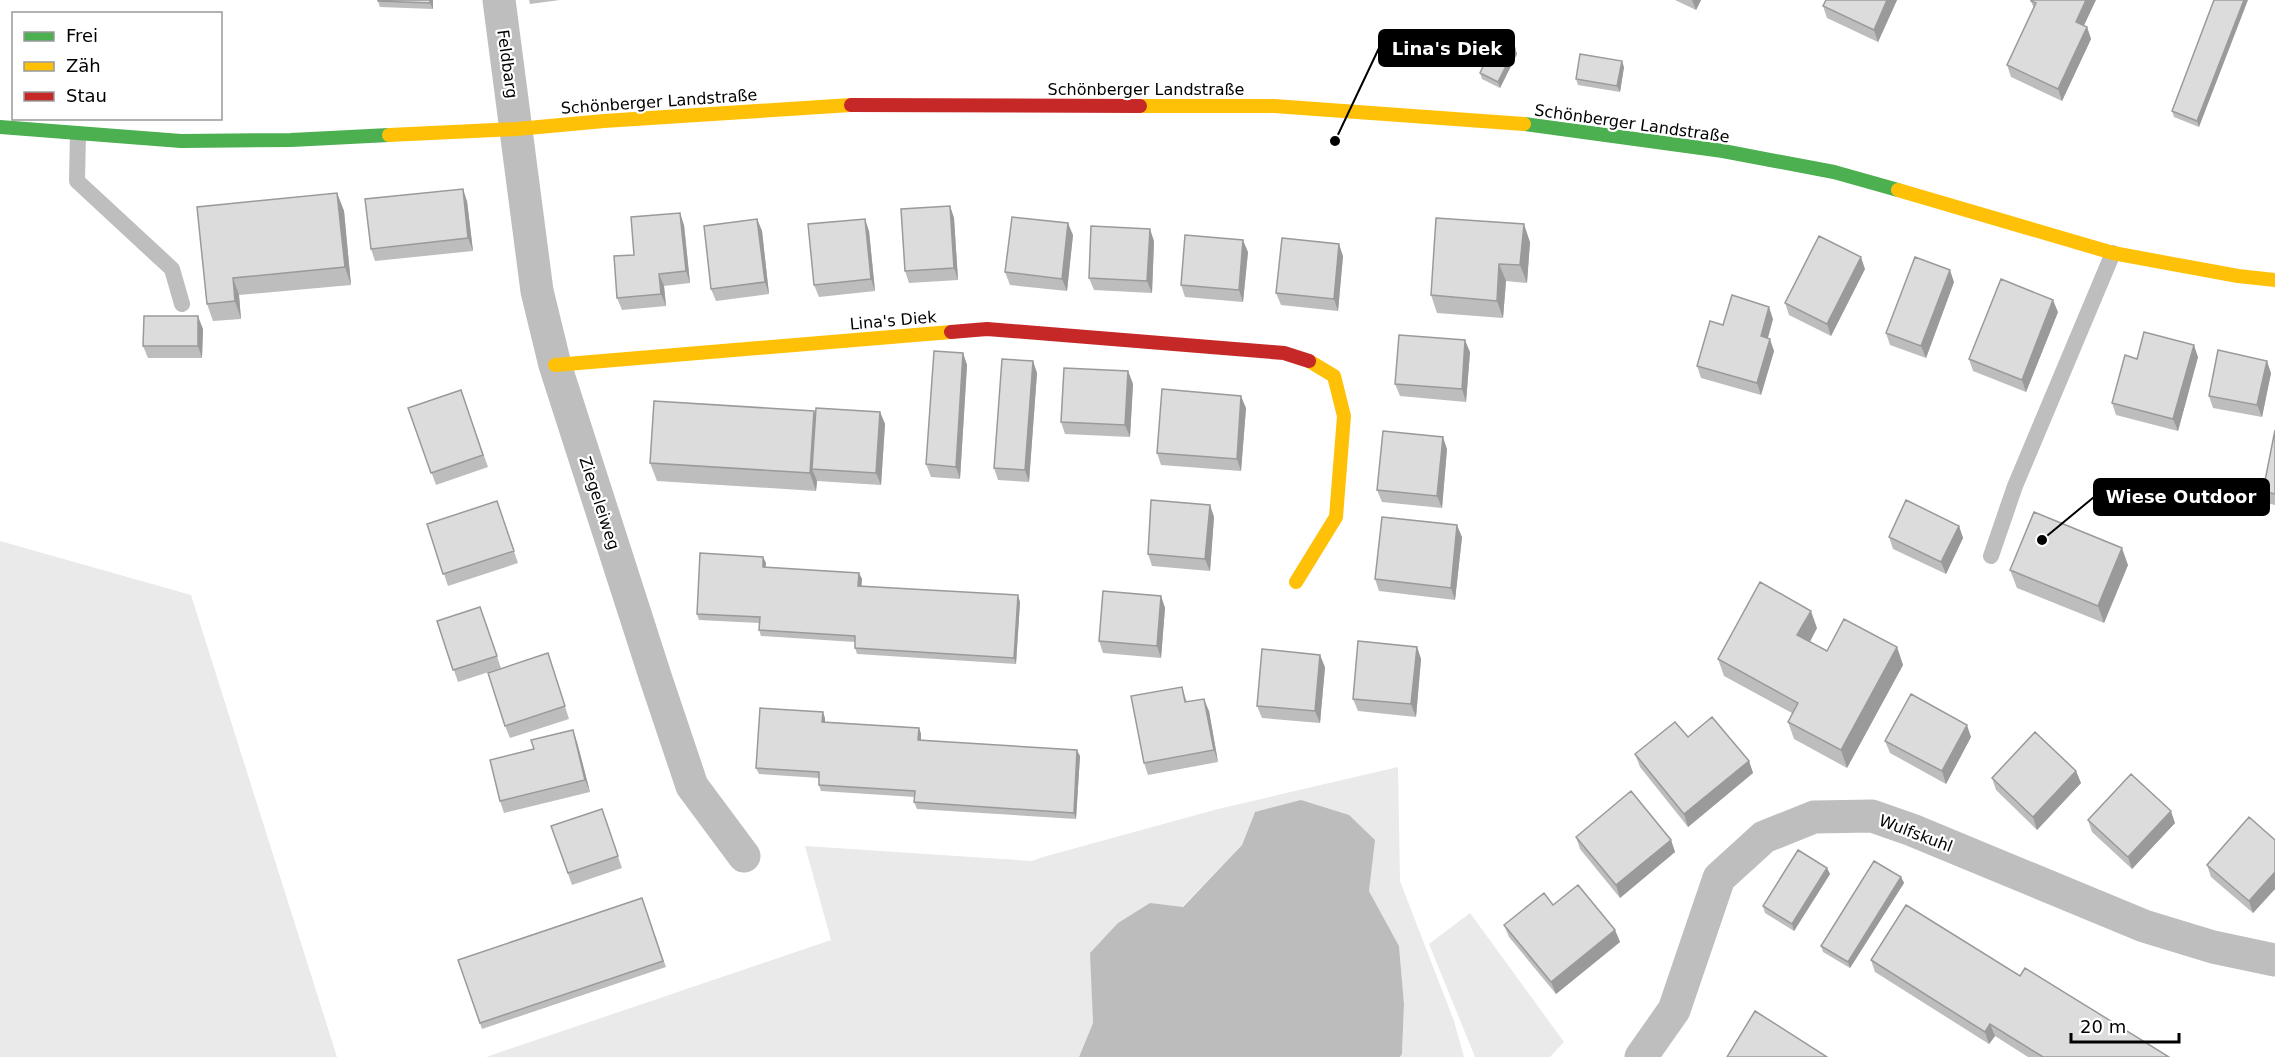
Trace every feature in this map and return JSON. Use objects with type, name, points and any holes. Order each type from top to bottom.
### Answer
[{"type":"main road","name":"Schönberger Landstraße","points":[[0,127],[182,141],[291,140],[517,129],[847,105],[1274,106],[1535,126],[1723,151],[1834,172],[2113,253],[2238,276],[2275,280]]},
{"type":"main road","name":"Lina's Diek","points":[[555,365],[987,329],[1284,353],[1314,363],[1334,376],[1344,416],[1336,517],[1296,582]]},
{"type":"street","name":"Feldbarg","points":[[499,0],[517,129]]},
{"type":"street","name":"Ziegeleiweg","points":[[517,129],[537,291],[555,365],[692,786],[744,856]]},
{"type":"street","name":"Wulfskuhl","points":[[1641,1057],[1674,1010],[1719,878],[1764,837],[1814,817],[1872,816],[1912,830],[2144,926],[2213,947],[2275,960]]},
{"type":"lane","points":[[78,134],[76,181],[172,270],[182,304]]},
{"type":"lane","points":[[1991,556],[2015,486],[2113,253]]},
{"type":"shaded area","points":[[0,541],[191,595],[337,1057],[0,1057]]},
{"type":"shaded area","points":[[1398,767],[1400,881],[1454,1021],[1464,1057],[1400,1057],[1404,1004],[1399,946],[1369,891],[1374,840],[1255,812],[1242,845],[1182,907],[1091,952],[1093,1023],[1079,1057],[486,1057],[831,940],[805,846],[1032,861],[1218,809]]},
{"type":"shaded area","points":[[1301,800],[1349,815],[1375,840],[1369,891],[1399,946],[1404,1004],[1400,1057],[1079,1057],[1093,1023],[1090,953],[1118,923],[1150,903],[1183,907],[1242,845],[1255,812]]},
{"type":"shaded area","points":[[1470,913],[1564,1042],[1550,1057],[1475,1057],[1429,944]]},
{"type":"building","points":[[430,0],[430,3],[378,1]]},
{"type":"building","points":[[1826,0],[1887,0],[1874,30],[1823,6]]},
{"type":"building","points":[[2031,0],[2086,0],[2076,22],[2087,27],[2058,89],[2007,65],[2036,3]]},
{"type":"building","points":[[2214,0],[2244,0],[2197,121],[2172,111]]},
{"type":"building","points":[[1496,39],[1515,48],[1498,82],[1480,73]]},
{"type":"building","points":[[1580,54],[1622,61],[1617,86],[1576,79]]},
{"type":"building","points":[[463,189],[468,238],[371,249],[365,199]]},
{"type":"building","points":[[337,193],[345,267],[233,278],[235,301],[207,304],[197,207]]},
{"type":"building","points":[[950,206],[954,268],[905,271],[901,209]]},
{"type":"building","points":[[680,213],[686,271],[659,274],[661,294],[617,298],[614,256],[634,255],[631,217]]},
{"type":"building","points":[[1012,217],[1068,223],[1062,279],[1005,272]]},
{"type":"building","points":[[1436,218],[1524,224],[1520,265],[1499,264],[1497,301],[1431,295]]},
{"type":"building","points":[[757,219],[765,282],[711,289],[704,226]]},
{"type":"building","points":[[865,219],[871,279],[814,285],[808,224]]},
{"type":"building","points":[[1091,226],[1150,229],[1147,281],[1089,278]]},
{"type":"building","points":[[1185,235],[1243,240],[1239,290],[1181,285]]},
{"type":"building","points":[[1819,236],[1861,257],[1827,324],[1785,303]]},
{"type":"building","points":[[1282,238],[1339,244],[1334,299],[1276,293]]},
{"type":"building","points":[[1915,257],[1950,270],[1921,346],[1886,333]]},
{"type":"building","points":[[2001,279],[2053,300],[2022,380],[1969,359]]},
{"type":"building","points":[[1732,295],[1769,307],[1761,336],[1770,339],[1757,383],[1697,366],[1710,321],[1723,325]]},
{"type":"building","points":[[144,316],[198,316],[198,346],[143,346]]},
{"type":"building","points":[[2144,332],[2194,345],[2173,419],[2112,403],[2125,355],[2137,359]]},
{"type":"building","points":[[1399,335],[1465,340],[1462,389],[1395,384]]},
{"type":"building","points":[[2218,350],[2267,361],[2257,405],[2209,396]]},
{"type":"building","points":[[934,351],[963,353],[956,467],[926,464]]},
{"type":"building","points":[[1002,359],[1033,361],[1025,470],[994,468]]},
{"type":"building","points":[[1064,368],[1128,371],[1125,425],[1061,422]]},
{"type":"building","points":[[1162,389],[1241,396],[1237,459],[1157,453]]},
{"type":"building","points":[[461,390],[483,455],[431,473],[408,408]]},
{"type":"building","points":[[654,401],[814,411],[810,473],[650,463]]},
{"type":"building","points":[[816,408],[880,412],[876,473],[812,469]]},
{"type":"building","points":[[2275,430],[2275,494],[2263,491]]},
{"type":"building","points":[[1383,431],[1443,437],[1437,496],[1377,490]]},
{"type":"building","points":[[1151,500],[1210,505],[1205,559],[1148,554]]},
{"type":"building","points":[[1906,500],[1959,526],[1941,562],[1889,537]]},
{"type":"building","points":[[497,501],[514,551],[443,574],[427,524]]},
{"type":"building","points":[[2034,512],[2122,548],[2098,606],[2010,570]]},
{"type":"building","points":[[1382,517],[1457,525],[1451,588],[1375,579]]},
{"type":"building","points":[[700,553],[763,557],[763,567],[859,573],[858,586],[1018,595],[1014,658],[855,648],[855,636],[759,630],[760,617],[697,614]]},
{"type":"building","points":[[1760,582],[1811,611],[1797,635],[1827,651],[1844,619],[1897,647],[1841,750],[1788,722],[1798,703],[1718,659]]},
{"type":"building","points":[[1103,591],[1161,596],[1157,646],[1099,641]]},
{"type":"building","points":[[480,607],[497,656],[453,670],[437,621]]},
{"type":"building","points":[[1358,641],[1417,647],[1411,704],[1353,699]]},
{"type":"building","points":[[1262,649],[1320,655],[1315,711],[1257,706]]},
{"type":"building","points":[[548,653],[565,706],[505,726],[488,673]]},
{"type":"building","points":[[1182,687],[1185,702],[1204,699],[1214,750],[1144,763],[1131,696]]},
{"type":"building","points":[[1911,694],[1967,725],[1942,771],[1885,741]]},
{"type":"building","points":[[760,708],[823,712],[822,722],[919,728],[918,740],[1077,750],[1074,813],[914,802],[915,791],[819,785],[819,772],[756,768]]},
{"type":"building","points":[[1712,717],[1749,761],[1684,814],[1635,754],[1675,722],[1688,737]]},
{"type":"building","points":[[573,730],[585,780],[500,801],[490,760],[534,749],[531,740]]},
{"type":"building","points":[[2035,732],[2076,771],[2033,817],[1992,778]]},
{"type":"building","points":[[2131,774],[2171,811],[2128,857],[2088,820]]},
{"type":"building","points":[[1631,791],[1671,840],[1616,885],[1576,837]]},
{"type":"building","points":[[602,809],[618,856],[568,873],[551,826]]},
{"type":"building","points":[[2249,817],[2275,840],[2275,872],[2249,901],[2207,865]]},
{"type":"building","points":[[1798,850],[1827,868],[1792,924],[1763,906]]},
{"type":"building","points":[[1874,861],[1901,877],[1848,962],[1821,946]]},
{"type":"building","points":[[1578,885],[1615,930],[1551,982],[1504,925],[1544,893],[1553,905]]},
{"type":"building","points":[[642,898],[663,961],[480,1023],[458,960]]},
{"type":"building","points":[[1906,905],[2020,976],[2025,968],[2169,1057],[2043,1057],[1990,1024],[1985,1032],[1871,960]]},
{"type":"building","points":[[1755,1011],[1827,1057],[1727,1057]]},
{"type":"traffic: fast","points":[[1524,124],[1723,151],[1834,172],[1898,190]]},
{"type":"traffic: fast","points":[[0,127],[181,141],[291,140],[389,135]]},
{"type":"traffic: slow","points":[[389,135],[517,129],[851,105]]},
{"type":"traffic: slow","points":[[1140,106],[1274,106],[1524,124]]},
{"type":"traffic: slow","points":[[1898,190],[2113,253],[2238,276],[2275,280]]},
{"type":"traffic: slow","points":[[555,365],[951,332]]},
{"type":"traffic: slow","points":[[1296,582],[1336,517],[1344,416],[1334,376],[1309,361]]},
{"type":"traffic: jam","points":[[851,105],[1140,106]]},
{"type":"traffic: jam","points":[[951,332],[987,329],[1284,353],[1309,361]]},
{"type":"place","name":"Lina's Diek","points":[[1335,141]]},
{"type":"place","name":"Wiese Outdoor","points":[[2042,540]]}]
